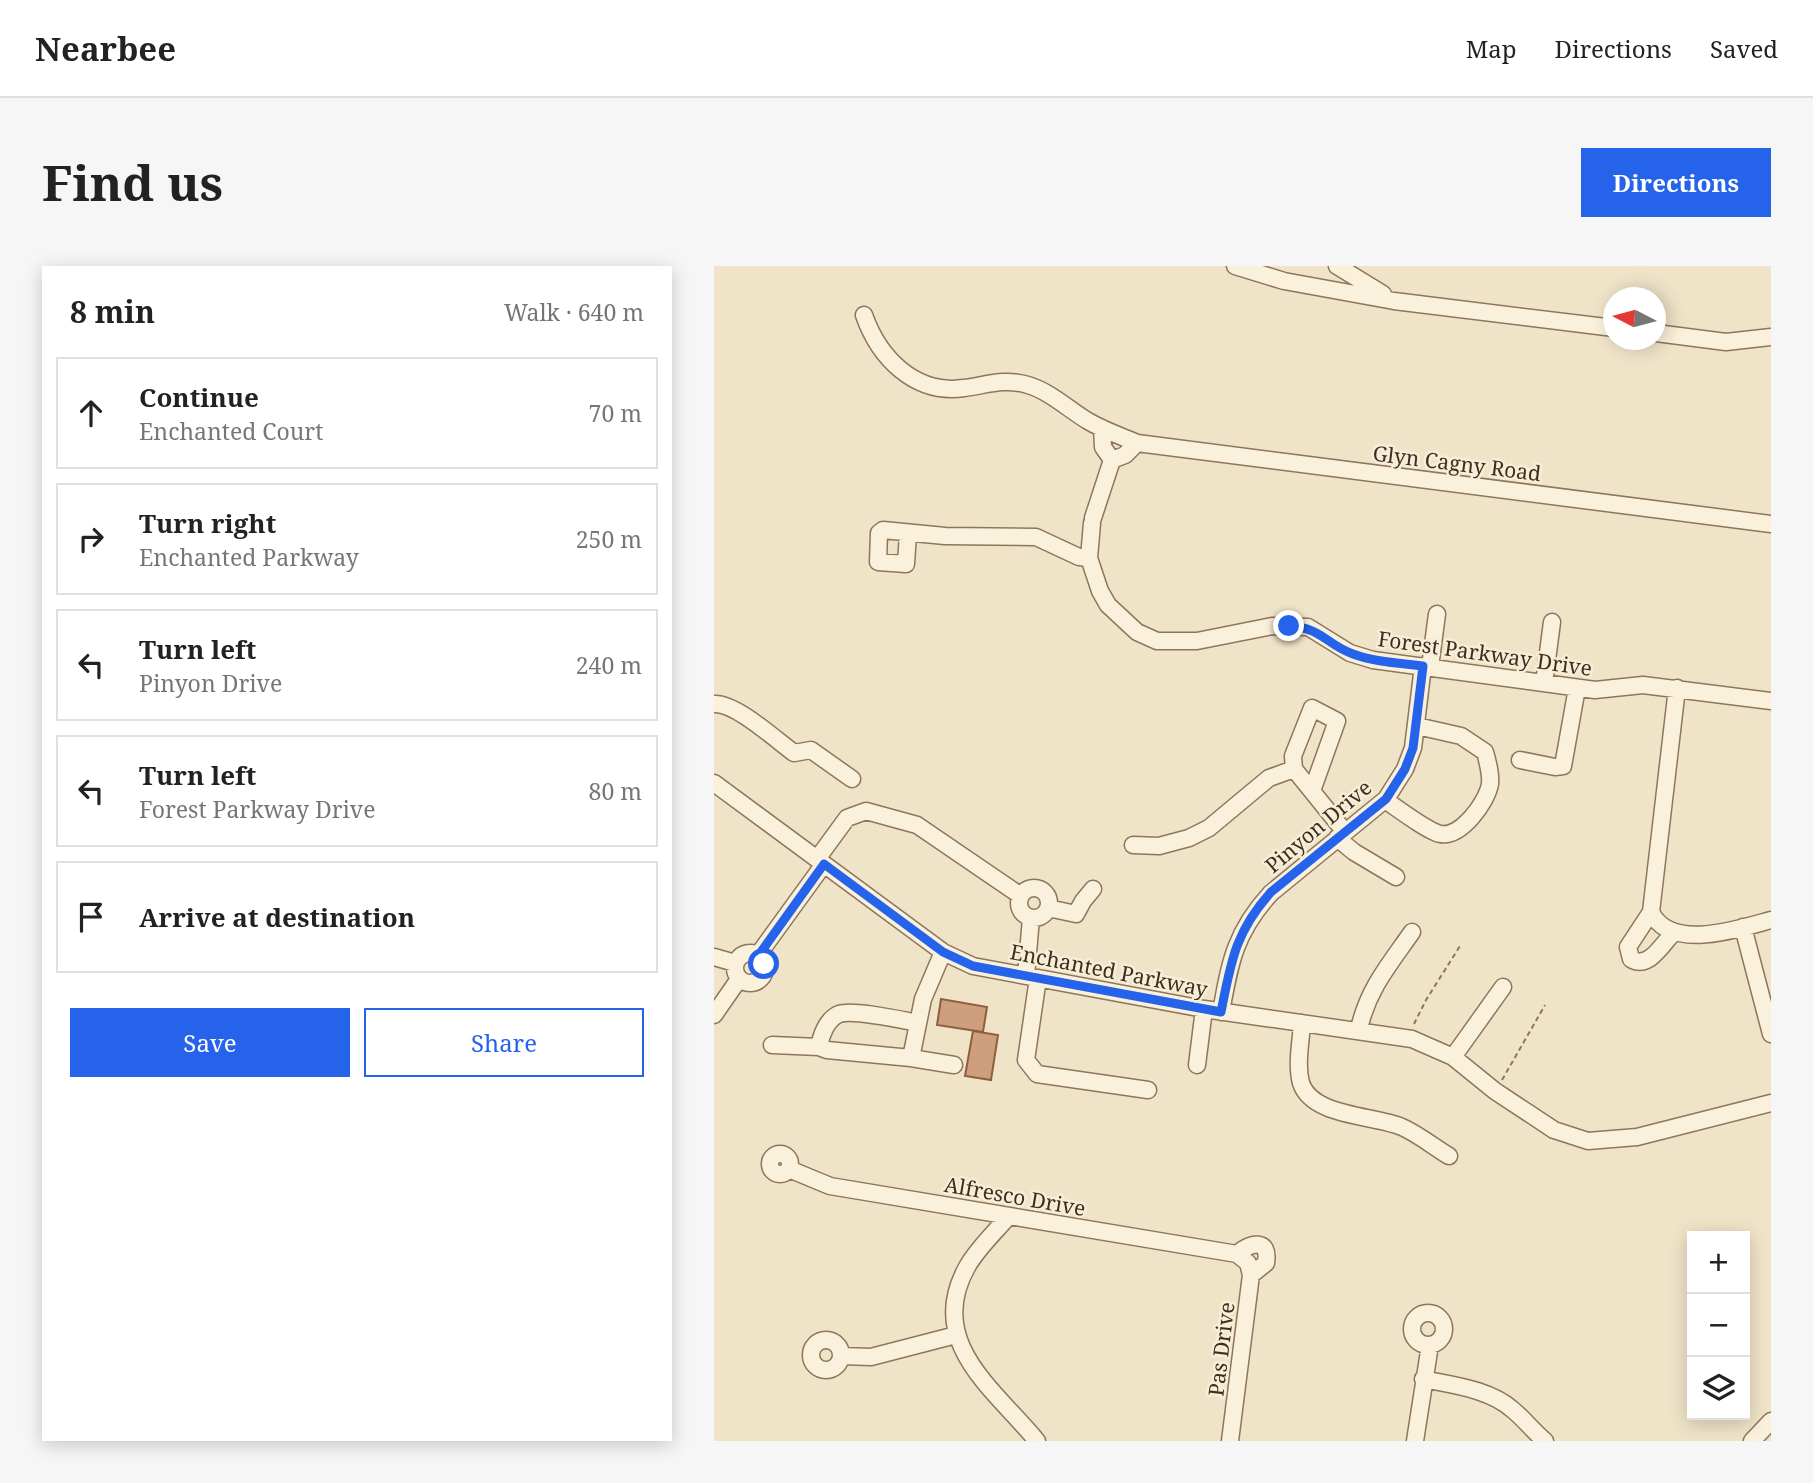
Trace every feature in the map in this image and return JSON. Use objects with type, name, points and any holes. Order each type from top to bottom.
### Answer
[{"type":"street","points":[[1235,266],[1284,281],[1394,301],[1603,327]]},
{"type":"street","points":[[1337,266],[1394,301]]},
{"type":"street","name":"Glyn Cagny Road","points":[[864,315],[881,350],[905,374],[921,383],[940,389],[964,388],[1008,380],[1028,385],[1043,390],[1083,418],[1137,443],[1771,524]]},
{"type":"street","points":[[1666,334],[1726,342],[1771,337]]},
{"type":"street","points":[[1102,428],[1103,447],[1112,460],[1125,455],[1137,443]]},
{"type":"street","name":"Forest Parkway Drive","points":[[1112,460],[1093,520],[1089,558],[1108,605],[1137,632],[1157,641],[1197,642],[1272,626],[1308,627],[1350,653],[1373,660],[1577,688],[1607,691],[1628,685],[1677,688],[1771,701]]},
{"type":"street","points":[[908,533],[1036,537],[1079,557],[1089,558]]},
{"type":"street","name":"Pinyon Drive","points":[[1221,1012],[1232,955],[1240,935],[1258,907],[1271,892],[1384,800],[1405,769],[1413,748],[1437,614]]},
{"type":"street","points":[[1544,683],[1552,622]]},
{"type":"street","points":[[1520,760],[1563,766],[1577,688]]},
{"type":"street","points":[[1673,933],[1646,962],[1637,963],[1631,959],[1628,947],[1651,912],[1677,688]]},
{"type":"street","points":[[714,704],[718,703],[736,711],[794,753],[811,750],[852,779]]},
{"type":"street","points":[[1312,791],[1337,721],[1312,708],[1293,756],[1294,769],[1354,852],[1396,877]]},
{"type":"street","points":[[1384,800],[1439,834],[1450,834],[1470,821],[1488,792],[1490,782],[1485,752],[1461,736],[1417,726]]},
{"type":"street","points":[[1133,845],[1159,846],[1189,838],[1209,828],[1269,778],[1294,769]]},
{"type":"street","name":"Enchanted Parkway","points":[[714,783],[943,952],[973,966],[1221,1012],[1412,1039],[1453,1057],[1495,1091],[1555,1130],[1588,1141],[1637,1137],[1771,1103]]},
{"type":"street","points":[[758,956],[847,818],[866,811],[917,825],[1021,896]]},
{"type":"street","points":[[1029,889],[1039,889],[1048,899],[1048,908],[1043,915],[1031,918],[1020,908],[1021,896],[1029,889]]},
{"type":"street","points":[[1048,908],[1076,914],[1093,889]]},
{"type":"street","points":[[1651,912],[1655,920],[1673,933],[1685,935],[1771,920]]},
{"type":"street","points":[[1031,918],[1032,977],[1026,1060],[1037,1074],[1149,1090]]},
{"type":"street","points":[[1743,927],[1771,1034]]},
{"type":"street","points":[[1359,1030],[1364,1006],[1372,989],[1412,932]]},
{"type":"street","points":[[911,1058],[923,999],[943,952]]},
{"type":"street","points":[[743,954],[758,956],[765,969],[761,979],[748,984],[739,979],[735,973],[735,963],[743,954]]},
{"type":"street","points":[[714,957],[735,963]]},
{"type":"street","points":[[714,1014],[739,979]]},
{"type":"street","points":[[1453,1057],[1503,987]]},
{"type":"street","points":[[1197,1065],[1204,1009]]},
{"type":"street","points":[[819,1047],[822,1033],[836,1015],[848,1012],[919,1023]]},
{"type":"street","points":[[1302,1023],[1299,1067],[1302,1084],[1310,1099],[1324,1106],[1402,1127],[1449,1156]]},
{"type":"street","points":[[772,1045],[819,1047],[954,1065]]},
{"type":"street","name":"Alfresco Drive","points":[[789,1169],[830,1186],[1007,1217],[1245,1264]]},
{"type":"street","points":[[1007,1217],[966,1268],[957,1290],[953,1314],[961,1349],[987,1386],[1037,1441]]},
{"type":"street","name":"Pas Drive","points":[[1230,1441],[1245,1264]]},
{"type":"street","points":[[841,1356],[871,1357],[956,1335]]},
{"type":"street","points":[[1415,1441],[1430,1345]]},
{"type":"street","points":[[1423,1379],[1455,1385],[1497,1399],[1513,1410],[1545,1441]]},
{"type":"street","points":[[1752,1441],[1771,1421]]},
{"type":"path","points":[[1412,1039],[1415,1018],[1460,946]]},
{"type":"path","points":[[1495,1091],[1545,1005]]},
{"type":"building","points":[[941,999],[987,1007],[983,1032],[937,1025]]},
{"type":"building","points":[[973,1031],[998,1035],[991,1080],[965,1076]]},
{"type":"route","points":[[764,964],[758,956],[824,864],[943,952],[961,962],[1221,1012],[1232,955],[1240,935],[1258,907],[1271,892],[1386,799],[1405,769],[1417,726],[1423,666],[1373,660],[1350,653],[1308,627],[1289,626]]}]
